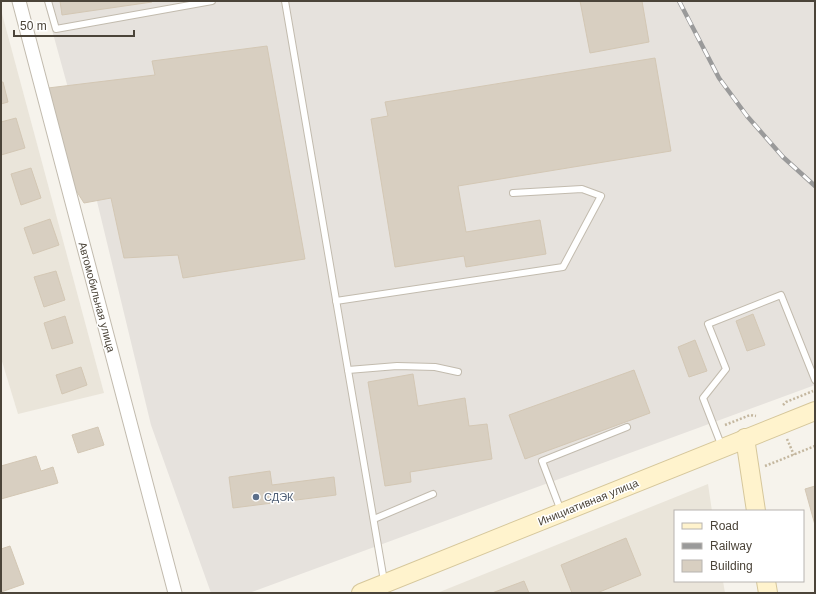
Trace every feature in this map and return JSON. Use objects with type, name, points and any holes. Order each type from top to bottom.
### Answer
[{"type":"main road","name":"Инициативная улица","points":[[361,593],[815,410]]},
{"type":"main road","points":[[745,438],[756,510]]},
{"type":"main road","points":[[766,582],[768,593]]},
{"type":"street","name":"Автомобильная улица","points":[[19,1],[175,593]]},
{"type":"lane","points":[[48,1],[56,29],[212,1]]},
{"type":"lane","points":[[285,1],[385,584]]},
{"type":"lane","points":[[336,301],[563,267],[601,196],[582,189],[513,193]]},
{"type":"lane","points":[[722,447],[703,398],[726,369],[708,324],[780,294],[815,380]]},
{"type":"lane","points":[[348,370],[397,366],[435,367],[458,372]]},
{"type":"lane","points":[[561,512],[542,461],[626,427]]},
{"type":"lane","points":[[374,519],[433,494]]},
{"type":"shaded area","points":[[44,1],[815,1],[815,385],[249,593],[211,593],[151,425],[81,135]]},
{"type":"shaded area","points":[[1,10],[104,393],[18,414],[1,358]]},
{"type":"shaded area","points":[[708,484],[712,510],[674,510],[674,582],[723,582],[725,593],[437,593]]},
{"type":"building","points":[[60,1],[152,1],[152,2],[62,15]]},
{"type":"building","points":[[580,1],[642,1],[649,42],[590,53]]},
{"type":"building","points":[[267,46],[305,259],[183,278],[178,255],[124,258],[111,198],[84,203],[65,173],[48,88],[155,75],[152,61]]},
{"type":"building","points":[[655,58],[671,151],[458,186],[466,232],[540,220],[546,254],[466,267],[464,256],[395,267],[371,119],[388,116],[385,102]]},
{"type":"building","points":[[1,82],[3,82],[8,102],[1,104]]},
{"type":"building","points":[[16,118],[25,148],[1,155],[1,122]]},
{"type":"building","points":[[31,168],[41,198],[21,205],[11,174]]},
{"type":"building","points":[[50,219],[59,245],[33,254],[24,228]]},
{"type":"building","points":[[56,271],[65,300],[44,307],[34,277]]},
{"type":"building","points":[[753,314],[765,345],[747,351],[736,321]]},
{"type":"building","points":[[65,316],[73,343],[52,349],[44,323]]},
{"type":"building","points":[[695,340],[707,371],[689,377],[678,347]]},
{"type":"building","points":[[81,367],[87,385],[62,394],[56,375]]},
{"type":"building","points":[[634,370],[650,413],[525,459],[509,415]]},
{"type":"building","points":[[413,374],[418,406],[465,398],[469,426],[487,424],[492,459],[410,472],[411,482],[385,486],[368,382]]},
{"type":"building","points":[[98,427],[104,445],[78,453],[72,435]]},
{"type":"building","points":[[36,456],[41,471],[53,467],[58,483],[1,499],[1,466]]},
{"type":"building","points":[[270,471],[272,485],[334,477],[336,495],[233,508],[229,477]]},
{"type":"building","points":[[815,486],[815,525],[805,489]]},
{"type":"building","points":[[626,538],[641,575],[597,593],[572,593],[561,565]]},
{"type":"building","points":[[10,546],[24,584],[1,592],[1,549]]},
{"type":"building","points":[[524,581],[529,593],[492,593]]},
{"type":"railway","points":[[679,1],[719,78],[747,116],[783,157],[815,186]]},
{"type":"place","name":"СДЭК","points":[[256,497]]}]
